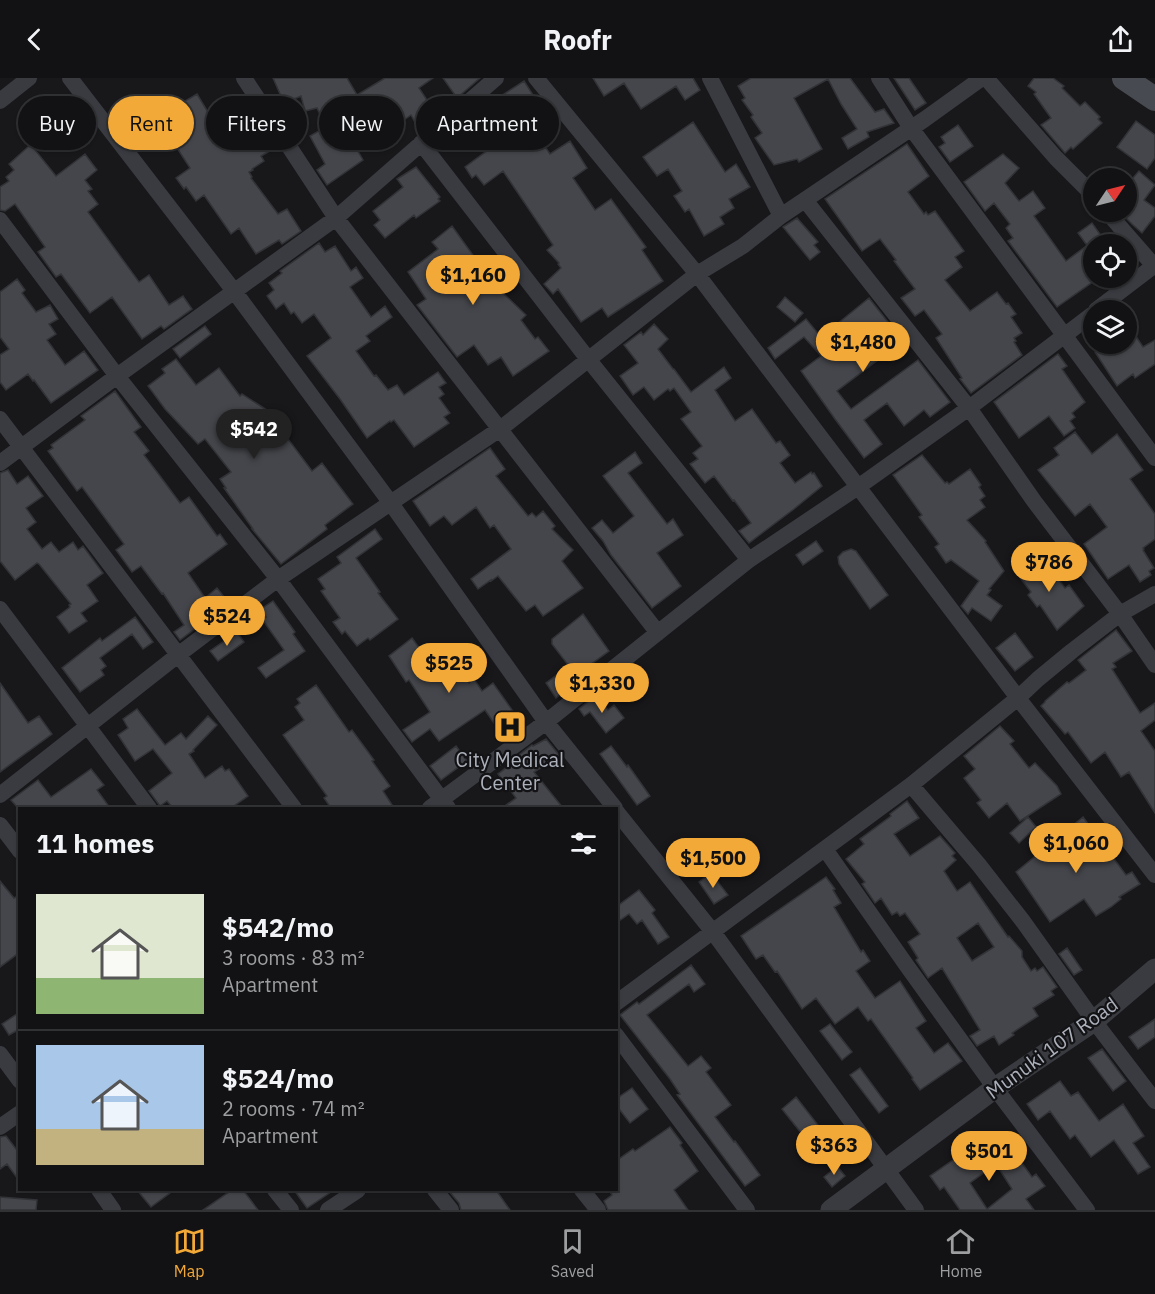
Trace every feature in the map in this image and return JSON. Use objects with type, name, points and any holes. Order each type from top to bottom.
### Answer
[{"type":"street","points":[[0,101],[29,78]]},
{"type":"street","points":[[70,78],[234,291],[390,502],[546,722],[614,807]]},
{"type":"street","points":[[244,78],[336,218],[658,633]]},
{"type":"street","points":[[476,96],[496,78]]},
{"type":"street","points":[[536,78],[697,274],[1018,698],[1155,874]]},
{"type":"street","points":[[710,78],[781,216]]},
{"type":"street","points":[[879,78],[911,129],[1155,458]]},
{"type":"street","points":[[0,795],[87,725],[278,579],[500,429],[697,274],[743,246],[781,216],[984,78],[1083,185]]},
{"type":"street","points":[[0,463],[336,218],[416,148]]},
{"type":"street","points":[[427,150],[588,359],[749,560]]},
{"type":"street","points":[[805,200],[969,408],[1034,501],[1155,664]]},
{"type":"street","points":[[0,220],[117,376],[278,579],[440,806],[749,560],[858,487],[969,408],[1083,321]]},
{"type":"street","points":[[1111,300],[1155,266],[1116,222]]},
{"type":"street","points":[[0,418],[293,807]]},
{"type":"street","points":[[618,1003],[912,785],[1018,698],[1038,678],[1120,614],[1155,594]]},
{"type":"street","points":[[0,609],[148,807]]},
{"type":"street","points":[[912,785],[1022,920],[1155,1101]]},
{"type":"street","points":[[618,813],[713,932],[916,1210]]},
{"type":"street","points":[[0,825],[18,848]]},
{"type":"street","points":[[825,849],[995,1088],[1087,1210]]},
{"type":"street","name":"Munuki 107 Road","points":[[831,1210],[995,1088],[1094,1021],[1155,969]]},
{"type":"street","points":[[618,1038],[747,1210]]},
{"type":"street","points":[[0,1054],[18,1078]]},
{"type":"street","points":[[0,1127],[18,1114]]},
{"type":"street","points":[[100,1191],[113,1210]]},
{"type":"street","points":[[275,1191],[291,1210]]},
{"type":"street","points":[[328,1210],[356,1191]]},
{"type":"street","points":[[436,1191],[451,1210]]},
{"type":"street","points":[[583,1191],[598,1210]]},
{"type":"building","points":[[273,78],[347,78],[357,95],[385,78],[433,78],[419,88],[424,96],[416,96],[416,124],[411,115],[404,120],[404,96],[319,96],[319,112],[317,108],[307,110],[307,96],[281,96]]},
{"type":"building","points":[[443,78],[480,78],[459,96],[456,96]]},
{"type":"building","points":[[593,78],[693,78],[700,90],[685,100],[676,86],[641,109],[624,83],[604,96]]},
{"type":"building","points":[[751,78],[850,78],[875,112],[884,109],[894,123],[867,132],[869,137],[848,149],[842,138],[857,129],[828,79],[794,98],[822,149],[799,162],[797,159],[774,165],[755,138],[762,133],[742,100],[745,98],[738,86]]},
{"type":"building","points":[[894,78],[909,78],[926,103],[915,110]]},
{"type":"building","points":[[1034,78],[1053,78],[1064,86],[1062,88],[1080,106],[1085,102],[1100,117],[1098,119],[1102,123],[1073,149],[1071,147],[1065,153],[1041,125],[1051,118],[1034,94],[1036,92],[1028,86]]},
{"type":"building","points":[[524,81],[533,95],[505,96],[504,94]]},
{"type":"building","points":[[197,94],[206,109],[206,150],[267,150],[268,152],[261,156],[264,161],[249,172],[251,178],[278,214],[287,209],[301,231],[282,244],[279,240],[256,254],[239,228],[231,234],[204,195],[196,201],[186,187],[184,189],[176,178],[190,168],[178,150],[194,150],[194,96]]},
{"type":"building","points":[[1136,121],[1155,135],[1155,158],[1147,169],[1117,147]]},
{"type":"building","points":[[693,122],[725,172],[736,164],[750,187],[729,199],[734,208],[720,217],[724,224],[704,236],[689,209],[685,212],[674,196],[682,191],[668,169],[657,176],[643,157]]},
{"type":"building","points":[[958,125],[973,146],[950,162],[939,147],[945,143],[941,137]]},
{"type":"building","points":[[319,131],[319,150],[357,150],[363,160],[327,185],[317,170],[325,164],[310,136]]},
{"type":"building","points":[[570,141],[587,168],[573,178],[595,210],[611,199],[646,247],[642,250],[663,281],[608,317],[602,308],[581,322],[558,289],[553,294],[544,284],[561,268],[547,250],[553,245],[503,171],[484,185],[476,175],[472,178],[465,167],[488,150],[547,150],[550,154]]},
{"type":"building","points":[[907,144],[929,176],[908,192],[924,214],[926,212],[928,215],[935,211],[964,251],[955,257],[962,267],[945,280],[970,311],[997,292],[1016,314],[1011,317],[1022,333],[1014,338],[1016,341],[1014,342],[1022,355],[971,393],[936,338],[942,334],[924,310],[915,316],[901,298],[915,289],[894,261],[896,260],[880,239],[862,251],[825,199]]},
{"type":"building","points":[[25,150],[35,150],[56,176],[85,154],[97,170],[85,180],[92,189],[88,191],[98,204],[88,212],[139,282],[149,275],[169,305],[183,296],[192,309],[164,329],[161,326],[142,339],[112,297],[90,313],[61,274],[56,277],[38,252],[45,247],[15,204],[5,211],[0,210],[0,187],[9,181],[6,177],[14,170],[9,164]]},
{"type":"building","points":[[1003,154],[1019,168],[1005,183],[1019,201],[1033,191],[1045,208],[1034,216],[1066,261],[1083,248],[1084,288],[1057,307],[1008,241],[1013,238],[1006,228],[1010,224],[994,203],[985,211],[964,182]]},
{"type":"building","points":[[416,167],[440,197],[438,199],[440,201],[416,218],[414,215],[385,238],[374,225],[380,220],[373,211],[403,187],[397,179]]},
{"type":"building","points":[[1139,171],[1155,185],[1144,200],[1155,208],[1155,216],[1142,233],[1130,222],[1137,222],[1137,173]]},
{"type":"building","points":[[797,218],[818,242],[814,245],[820,252],[810,260],[783,227]]},
{"type":"building","points":[[1092,223],[1100,234],[1083,234],[1083,240],[1078,233]]},
{"type":"building","points":[[452,226],[480,265],[484,261],[506,291],[503,293],[526,315],[521,320],[535,339],[538,337],[549,351],[513,376],[501,357],[488,365],[474,345],[457,357],[417,305],[426,299],[408,272],[438,249],[432,242]]},
{"type":"building","points":[[319,243],[325,252],[335,246],[351,271],[356,267],[363,278],[350,287],[371,317],[385,306],[392,317],[366,336],[370,341],[356,351],[374,376],[376,375],[388,390],[397,385],[404,395],[438,372],[446,383],[439,387],[444,394],[439,398],[450,413],[444,417],[449,423],[414,447],[394,420],[367,438],[307,356],[331,338],[314,314],[302,323],[294,312],[291,314],[284,303],[276,309],[267,296],[274,290],[269,283],[282,273],[280,271]]},
{"type":"building","points":[[17,279],[25,290],[22,293],[36,312],[50,305],[58,319],[49,324],[56,334],[47,340],[65,365],[84,351],[98,370],[51,403],[28,374],[6,390],[0,382],[0,355],[9,349],[0,337],[0,292]]},
{"type":"building","points":[[785,297],[803,313],[795,322],[777,307]]},
{"type":"building","points":[[869,298],[903,341],[837,391],[851,409],[918,360],[950,402],[930,417],[924,410],[904,426],[887,403],[864,420],[882,444],[864,458],[801,371],[821,356],[804,337],[775,359],[768,348],[806,319],[821,337]]},
{"type":"building","points":[[654,324],[668,339],[658,349],[691,392],[724,367],[731,378],[715,390],[735,421],[752,409],[776,443],[780,441],[790,455],[780,463],[795,483],[811,472],[822,486],[749,543],[739,531],[751,523],[734,500],[714,476],[705,483],[690,464],[698,459],[693,453],[702,446],[681,419],[691,412],[674,388],[670,391],[668,389],[654,400],[644,387],[633,395],[620,376],[638,363],[624,345],[641,332],[643,335]]},
{"type":"building","points":[[205,326],[211,334],[180,358],[173,349]]},
{"type":"building","points":[[1137,338],[1143,347],[1155,340],[1155,364],[1135,378],[1133,374],[1117,386],[1096,354],[1137,354]]},
{"type":"building","points":[[1058,354],[1067,366],[1062,369],[1085,402],[1072,413],[1075,417],[1070,421],[1075,428],[1064,436],[1049,416],[1019,438],[994,402]]},
{"type":"building","points":[[176,359],[196,385],[219,368],[240,396],[242,394],[273,414],[276,423],[312,471],[322,463],[353,504],[325,525],[327,529],[281,564],[252,529],[224,488],[226,488],[220,479],[231,472],[205,439],[198,444],[165,409],[148,386],[165,373],[162,369]]},
{"type":"building","points":[[115,391],[141,427],[134,432],[149,451],[144,455],[180,503],[189,497],[217,536],[220,534],[227,544],[188,573],[205,598],[217,588],[229,603],[180,640],[174,632],[184,625],[163,593],[141,566],[132,572],[116,550],[124,544],[82,487],[77,491],[48,451],[53,448],[51,445],[85,420],[81,416]]},
{"type":"building","points":[[1075,432],[1092,454],[1117,434],[1143,470],[1130,479],[1155,514],[1155,539],[1143,548],[1154,568],[1149,571],[1151,575],[1140,582],[1129,565],[1108,579],[1084,544],[1107,527],[1090,504],[1075,516],[1038,470],[1059,455],[1054,448]]},
{"type":"building","points":[[490,448],[505,469],[496,476],[528,516],[532,513],[536,517],[543,511],[555,526],[552,529],[573,550],[562,561],[583,588],[543,616],[535,605],[526,611],[498,576],[478,589],[471,579],[511,549],[494,525],[490,528],[476,507],[452,525],[444,516],[430,526],[413,501]]},
{"type":"building","points":[[635,452],[642,463],[628,473],[667,524],[673,519],[683,535],[657,553],[681,586],[652,608],[592,528],[602,520],[613,533],[634,516],[603,476]]},
{"type":"building","points":[[922,455],[945,483],[949,484],[970,469],[981,485],[979,487],[985,496],[980,500],[985,507],[967,520],[986,541],[1004,571],[989,589],[991,590],[987,595],[1002,606],[991,621],[972,608],[968,614],[961,606],[979,581],[951,560],[946,563],[935,547],[939,544],[919,517],[922,515],[893,475]]},
{"type":"building","points":[[8,470],[17,484],[28,476],[43,496],[26,508],[36,522],[27,529],[42,549],[51,542],[59,552],[73,542],[78,550],[83,546],[103,573],[87,585],[98,601],[81,613],[87,621],[69,633],[57,617],[71,604],[39,564],[37,563],[15,580],[0,561],[0,473]]},
{"type":"building","points":[[375,529],[382,539],[356,558],[398,619],[370,640],[368,638],[357,646],[345,631],[342,634],[333,622],[340,618],[321,591],[325,589],[318,579],[341,563],[337,557]]},
{"type":"building","points":[[816,541],[823,551],[803,565],[796,555]]},
{"type":"building","points":[[851,549],[856,551],[888,595],[870,609],[839,564],[838,557]]},
{"type":"building","points":[[1032,557],[1040,568],[1046,563],[1065,588],[1069,585],[1084,606],[1057,630],[1040,605],[1037,607],[1028,595],[1031,592],[1014,570]]},
{"type":"building","points":[[273,601],[295,632],[293,634],[305,651],[266,678],[258,668],[284,650],[262,619],[266,617],[261,609]]},
{"type":"building","points":[[583,614],[609,651],[590,665],[594,670],[556,698],[546,683],[569,666],[552,644],[552,639]]},
{"type":"building","points":[[135,617],[153,642],[143,649],[132,634],[100,658],[106,666],[101,670],[104,675],[80,692],[62,668],[100,638],[102,641]]},
{"type":"building","points":[[1116,630],[1132,651],[1113,663],[1116,667],[1112,669],[1140,713],[1155,703],[1155,720],[1141,731],[1155,751],[1155,813],[1129,772],[1121,777],[1105,752],[1091,763],[1068,732],[1065,734],[1041,706],[1067,682],[1069,683],[1086,670],[1078,660]]},
{"type":"building","points":[[237,632],[244,642],[218,661],[210,651]]},
{"type":"building","points":[[1015,633],[1033,657],[1015,671],[996,648]]},
{"type":"building","points":[[412,638],[425,656],[438,646],[446,657],[449,654],[469,683],[474,679],[482,691],[493,683],[522,724],[520,728],[505,739],[485,710],[439,741],[430,729],[412,742],[403,730],[430,712],[409,680],[406,682],[389,656]]},
{"type":"building","points":[[0,683],[28,723],[39,716],[52,734],[0,772]]},
{"type":"building","points":[[316,685],[349,732],[352,730],[374,760],[372,761],[390,786],[383,791],[393,807],[330,807],[324,798],[327,796],[283,735],[304,720],[295,707],[300,703],[297,699]]},
{"type":"building","points":[[596,695],[608,710],[614,705],[624,718],[606,733],[590,712],[584,716],[579,709]]},
{"type":"building","points":[[137,709],[165,745],[181,733],[186,739],[208,716],[217,725],[189,754],[205,778],[222,766],[225,771],[229,769],[248,796],[232,807],[172,807],[167,801],[160,806],[149,791],[172,773],[153,749],[135,761],[118,735],[128,728],[123,719]]},
{"type":"building","points":[[1000,726],[1014,741],[1010,744],[1029,768],[1035,763],[1057,786],[1061,794],[1020,821],[1007,803],[989,818],[977,803],[981,800],[964,778],[975,769],[964,756]]},
{"type":"building","points":[[546,739],[560,756],[534,772],[562,807],[503,807],[516,798],[498,774],[511,764],[510,762]]},
{"type":"building","points":[[456,746],[467,761],[441,780],[430,766]]},
{"type":"building","points":[[611,746],[650,796],[637,805],[600,754]]},
{"type":"building","points":[[91,769],[104,785],[97,790],[109,807],[18,808],[11,800],[38,780],[51,797]]},
{"type":"building","points":[[907,801],[919,818],[894,834],[910,856],[940,836],[955,853],[952,856],[956,860],[944,871],[957,891],[970,882],[1008,937],[1022,951],[1022,957],[1031,971],[1035,968],[1037,971],[1043,967],[1057,987],[1051,991],[1054,995],[1033,1008],[1038,1016],[1012,1033],[1014,1035],[999,1045],[994,1036],[977,1046],[970,1036],[980,1030],[942,968],[928,978],[916,960],[918,958],[908,942],[920,934],[905,913],[900,916],[897,912],[892,915],[881,898],[875,903],[862,884],[865,882],[846,859],[864,844],[860,839],[891,816],[890,814]],"holes":[[[978,923],[994,947],[972,961],[957,938]]]},
{"type":"building","points":[[1028,817],[1036,827],[1019,843],[1010,833]]},
{"type":"building","points":[[1083,817],[1126,875],[1132,872],[1140,884],[1119,897],[1121,899],[1096,916],[1084,899],[1050,922],[1016,872]]},
{"type":"building","points":[[711,873],[728,895],[714,904],[699,882]]},
{"type":"building","points":[[826,877],[841,903],[834,907],[861,952],[863,950],[870,961],[856,971],[875,998],[900,981],[926,1021],[916,1028],[934,1053],[948,1043],[962,1061],[920,1090],[871,1019],[868,1021],[858,1007],[835,1024],[816,998],[802,1009],[777,971],[775,972],[763,955],[756,959],[741,936]]},
{"type":"building","points":[[0,881],[14,898],[18,896],[18,954],[0,967]]},
{"type":"building","points":[[639,890],[655,910],[652,913],[669,937],[658,944],[642,920],[637,924],[629,914],[618,922],[618,906]]},
{"type":"building","points":[[1067,948],[1082,970],[1074,975],[1059,954]]},
{"type":"building","points":[[691,965],[705,984],[694,992],[689,984],[647,1015],[688,1066],[701,1056],[711,1068],[706,1072],[731,1105],[715,1117],[760,1175],[745,1186],[677,1095],[680,1094],[670,1079],[620,1015],[637,1002],[639,1004]]},
{"type":"building","points":[[18,1013],[18,1030],[9,1035],[2,1024]]},
{"type":"building","points":[[1155,1019],[1155,1037],[1138,1049],[1129,1037]]},
{"type":"building","points":[[830,1024],[852,1052],[842,1060],[820,1031]]},
{"type":"building","points":[[1102,1049],[1126,1081],[1113,1091],[1088,1058]]},
{"type":"building","points":[[860,1068],[888,1106],[879,1113],[850,1075]]},
{"type":"building","points":[[1060,1081],[1071,1096],[1078,1092],[1099,1121],[1123,1104],[1144,1136],[1133,1143],[1150,1167],[1138,1174],[1114,1140],[1091,1157],[1075,1135],[1070,1139],[1050,1111],[1038,1120],[1027,1104]]},
{"type":"building","points":[[632,1088],[648,1109],[630,1123],[618,1108],[618,1098]]},
{"type":"building","points":[[796,1097],[832,1143],[818,1154],[782,1109]]},
{"type":"building","points":[[670,1127],[698,1171],[674,1190],[688,1210],[608,1210],[604,1201],[612,1195],[610,1191],[618,1191],[618,1160],[633,1149],[635,1151]]},
{"type":"building","points":[[6,1136],[18,1151],[18,1179],[7,1164],[0,1169],[0,1137]]},
{"type":"building","points":[[1006,1141],[1032,1177],[1036,1174],[1045,1186],[1026,1199],[1034,1210],[960,1210],[944,1187],[940,1190],[930,1176],[966,1151],[974,1163]],"holes":[[[996,1164],[1012,1189],[987,1209],[970,1183]]]},
{"type":"building","points":[[837,1166],[845,1176],[832,1187],[824,1177]]},
{"type":"building","points":[[138,1191],[173,1191],[151,1207]]},
{"type":"building","points":[[231,1191],[244,1191],[258,1210],[203,1210]]},
{"type":"building","points":[[295,1191],[332,1191],[307,1208]]},
{"type":"building","points":[[449,1191],[497,1191],[510,1210],[461,1210],[459,1203]]},
{"type":"building","points":[[0,1197],[37,1200],[36,1210],[0,1210]]},
{"type":"place","name":"City Medical Center","points":[[510,727]]}]
